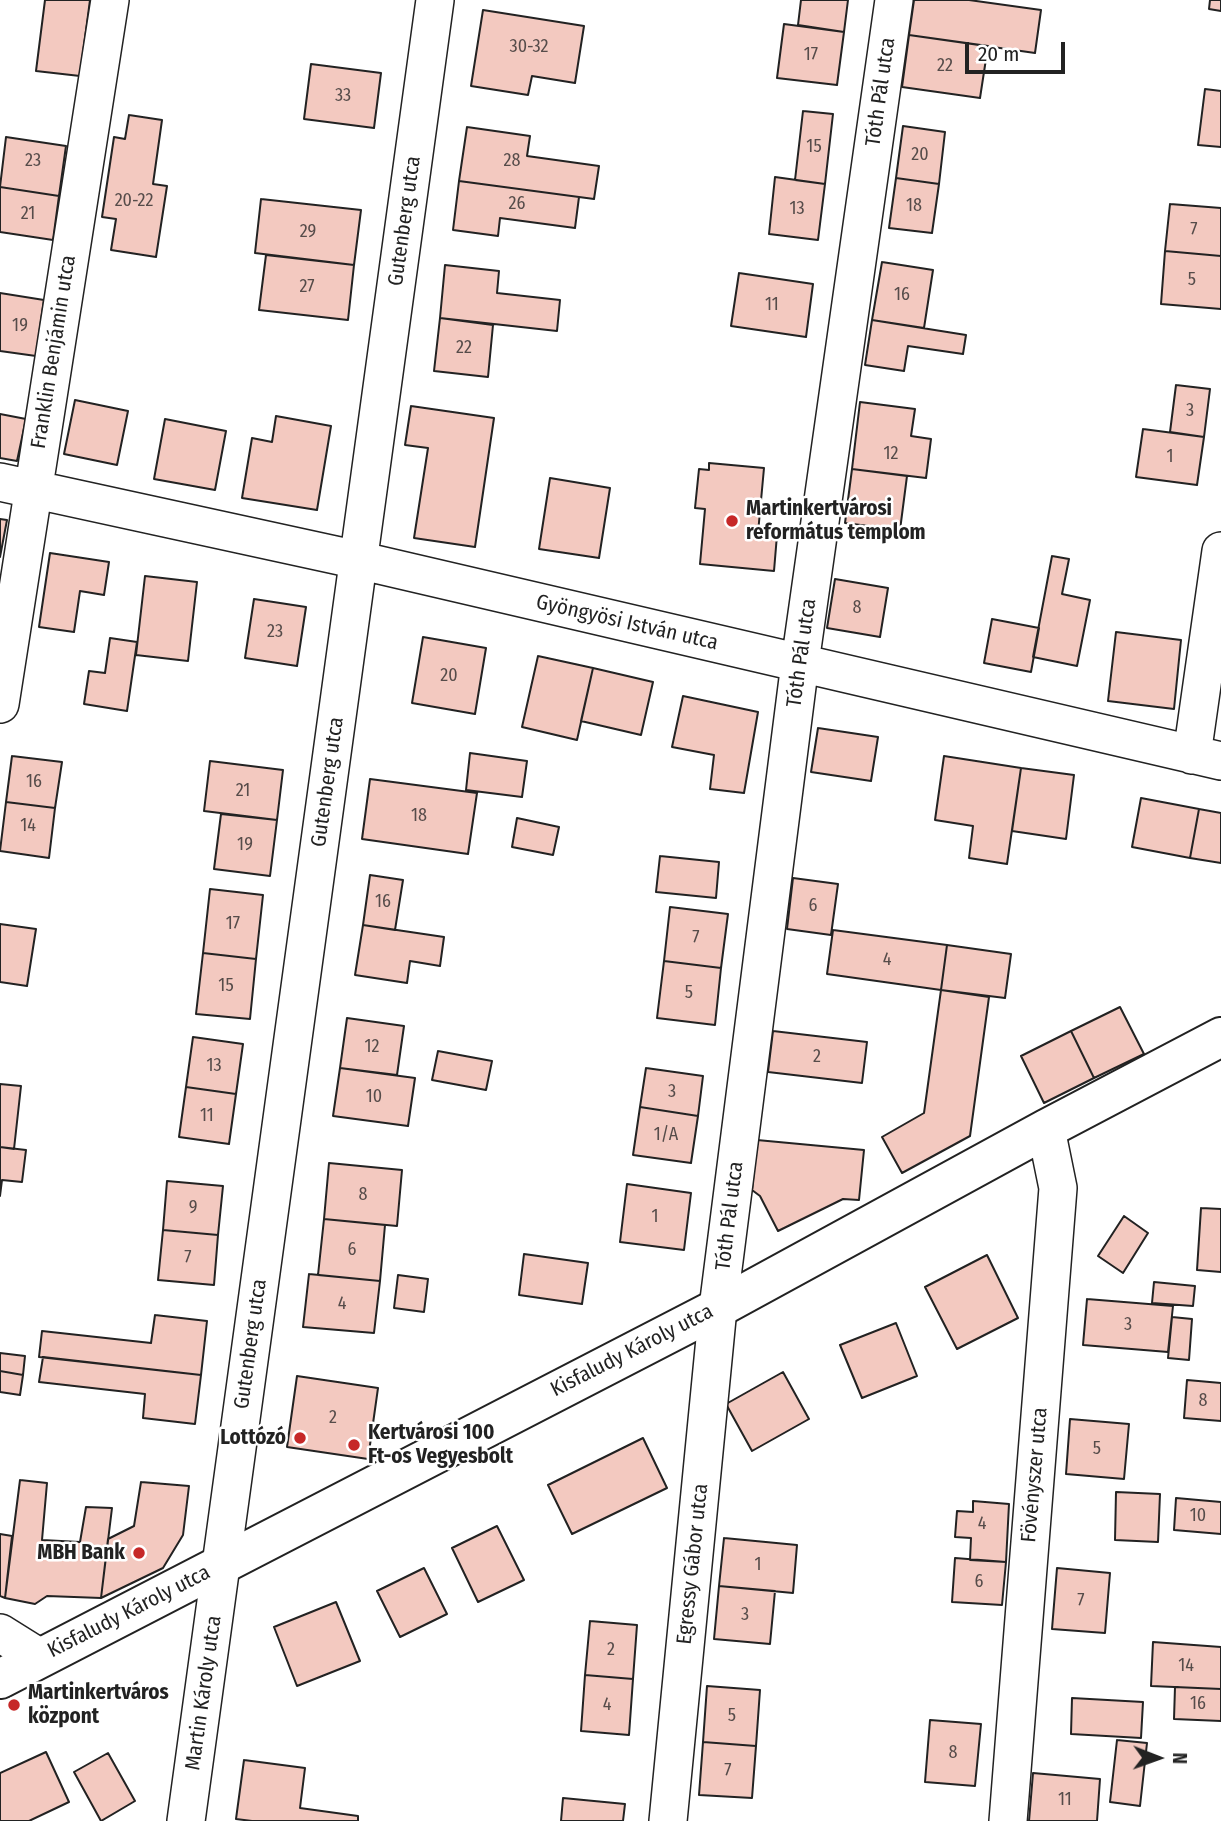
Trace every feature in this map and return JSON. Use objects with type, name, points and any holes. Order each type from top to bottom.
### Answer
[{"type":"main road","name":"Kisfaludy Károly utca","points":[[0,1679],[718,1308],[1221,1037]]},
{"type":"street","name":"Franklin Benjámin utca","points":[[0,704],[16,486],[110,0]]},
{"type":"street","name":"Gutenberg utca","points":[[221,1565],[435,0]]},
{"type":"street","name":"Tóth Pál utca","points":[[718,1308],[800,663],[894,0]]},
{"type":"street","name":"Gyöngyösi István utca","points":[[16,486],[358,560],[1207,758]]},
{"type":"street","points":[[1207,758],[1221,551]]},
{"type":"street","name":"Fövényszer utca","points":[[1008,1821],[1058,1188],[1046,1129]]},
{"type":"street","name":"Egressy Gábor utca","points":[[668,1821],[718,1308]]},
{"type":"street","name":"Martin Károly utca","points":[[186,1821],[221,1565]]},
{"type":"street","name":"Kisfaludy Károly utca","points":[[0,1633],[40,1658]]},
{"type":"building","points":[[45,0],[90,0],[80,76],[36,71]]},
{"type":"building","points":[[801,0],[848,0],[844,32],[798,25]]},
{"type":"building","points":[[914,0],[969,0],[1041,10],[1035,53],[909,35]]},
{"type":"building","points":[[1210,0],[1221,0],[1221,11],[1209,9]]},
{"type":"building","points":[[483,10],[584,26],[575,83],[532,76],[528,95],[471,86]]},
{"type":"building","points":[[784,24],[844,32],[837,85],[777,78]]},
{"type":"building","points":[[909,35],[988,46],[980,98],[902,87]]},
{"type":"building","points":[[311,64],[381,73],[374,128],[304,119]]},
{"type":"building","points":[[1205,89],[1221,91],[1221,147],[1198,145]]},
{"type":"building","points":[[803,111],[833,114],[825,184],[795,180]]},
{"type":"building","points":[[129,115],[162,120],[153,184],[167,186],[156,257],[111,250],[116,219],[102,217],[114,137],[125,139]]},
{"type":"building","points":[[903,126],[945,132],[939,184],[896,178]]},
{"type":"building","points":[[467,127],[530,136],[527,156],[599,166],[594,199],[459,181]]},
{"type":"building","points":[[6,137],[66,146],[59,196],[0,187]]},
{"type":"building","points":[[775,177],[825,184],[818,240],[769,234]]},
{"type":"building","points":[[896,178],[939,184],[932,233],[889,228]]},
{"type":"building","points":[[459,181],[579,197],[575,228],[500,218],[498,236],[453,230]]},
{"type":"building","points":[[0,187],[59,196],[53,240],[0,232]]},
{"type":"building","points":[[261,199],[361,210],[354,265],[255,253]]},
{"type":"building","points":[[1170,204],[1221,208],[1221,256],[1165,251]]},
{"type":"building","points":[[1165,251],[1221,256],[1221,309],[1161,304]]},
{"type":"building","points":[[266,255],[354,265],[348,320],[259,310]]},
{"type":"building","points":[[882,262],[933,270],[924,328],[872,320]]},
{"type":"building","points":[[445,265],[499,271],[497,293],[560,300],[557,331],[440,318]]},
{"type":"building","points":[[739,273],[813,284],[806,337],[731,326]]},
{"type":"building","points":[[0,293],[44,300],[36,356],[0,351]]},
{"type":"building","points":[[440,318],[493,325],[488,377],[434,371]]},
{"type":"building","points":[[872,320],[966,335],[963,354],[908,346],[904,371],[865,365]]},
{"type":"building","points":[[1176,385],[1210,389],[1204,437],[1170,432]]},
{"type":"building","points":[[75,400],[128,411],[117,465],[64,454]]},
{"type":"building","points":[[860,402],[915,409],[911,436],[931,439],[926,478],[852,469]]},
{"type":"building","points":[[411,406],[494,418],[475,547],[414,538],[428,448],[405,445]]},
{"type":"building","points":[[0,414],[26,419],[17,461],[0,458]]},
{"type":"building","points":[[276,416],[331,426],[317,510],[242,498],[252,438],[272,442]]},
{"type":"building","points":[[165,419],[226,431],[215,490],[154,479]]},
{"type":"building","points":[[1143,429],[1204,437],[1197,485],[1136,477]]},
{"type":"building","name":"Martinkertvárosi református templom","points":[[709,463],[764,468],[758,533],[777,535],[774,571],[700,564],[705,509],[695,508],[699,469],[709,470]]},
{"type":"building","points":[[852,469],[907,476],[900,530],[845,523]]},
{"type":"building","points":[[550,478],[610,488],[599,558],[539,549]]},
{"type":"building","points":[[0,519],[7,520],[0,557]]},
{"type":"building","points":[[50,553],[109,562],[104,595],[80,591],[74,632],[39,627]]},
{"type":"building","points":[[1052,556],[1069,559],[1062,594],[1090,600],[1077,666],[1033,657]]},
{"type":"building","points":[[145,576],[197,582],[188,661],[136,655]]},
{"type":"building","points":[[835,579],[888,588],[880,637],[827,628]]},
{"type":"building","points":[[254,599],[306,607],[297,666],[245,658]]},
{"type":"building","points":[[992,619],[1039,628],[1031,672],[984,663]]},
{"type":"building","points":[[1116,632],[1181,640],[1174,709],[1108,701]]},
{"type":"building","points":[[423,637],[486,648],[475,714],[412,703]]},
{"type":"building","points":[[110,638],[137,642],[127,711],[84,704],[89,671],[105,673]]},
{"type":"building","points":[[538,656],[593,668],[577,740],[522,727]]},
{"type":"building","points":[[593,668],[653,682],[641,735],[581,721]]},
{"type":"building","points":[[683,696],[758,712],[744,793],[710,789],[714,755],[672,747]]},
{"type":"building","points":[[818,728],[878,737],[871,781],[811,772]]},
{"type":"building","points":[[470,753],[527,761],[522,797],[466,790]]},
{"type":"building","points":[[12,756],[62,762],[55,808],[6,802]]},
{"type":"building","points":[[944,756],[1021,768],[1007,864],[969,858],[973,826],[935,820]]},
{"type":"building","points":[[210,761],[283,770],[277,820],[204,811]]},
{"type":"building","points":[[1021,768],[1074,775],[1066,839],[1012,831]]},
{"type":"building","points":[[370,779],[477,793],[468,854],[362,839]]},
{"type":"building","points":[[1141,798],[1199,809],[1190,858],[1132,847]]},
{"type":"building","points":[[6,802],[55,808],[49,858],[0,851]]},
{"type":"building","points":[[1199,809],[1221,813],[1221,863],[1190,858]]},
{"type":"building","points":[[221,814],[277,820],[270,876],[214,869]]},
{"type":"building","points":[[517,818],[559,827],[553,855],[512,847]]},
{"type":"building","points":[[660,856],[719,862],[716,898],[656,892]]},
{"type":"building","points":[[370,875],[403,880],[395,930],[363,925]]},
{"type":"building","points":[[793,878],[838,884],[831,935],[787,929]]},
{"type":"building","points":[[210,889],[263,895],[256,959],[203,953]]},
{"type":"building","points":[[670,907],[728,914],[721,968],[664,961]]},
{"type":"building","points":[[0,924],[36,929],[27,986],[0,982]]},
{"type":"building","points":[[363,925],[444,937],[440,966],[410,961],[407,983],[355,975]]},
{"type":"building","points":[[833,930],[947,945],[941,990],[827,974]]},
{"type":"building","points":[[947,945],[1011,954],[1005,998],[941,990]]},
{"type":"building","points":[[203,953],[256,959],[250,1019],[196,1014]]},
{"type":"building","points":[[664,961],[721,968],[715,1025],[657,1018]]},
{"type":"building","points":[[941,990],[989,997],[970,1136],[902,1173],[882,1137],[924,1113]]},
{"type":"building","points":[[1120,1007],[1144,1054],[1094,1078],[1071,1031]]},
{"type":"building","points":[[347,1018],[404,1026],[397,1075],[340,1068]]},
{"type":"building","points":[[773,1031],[867,1042],[862,1083],[768,1072]]},
{"type":"building","points":[[1071,1031],[1094,1078],[1044,1103],[1021,1056]]},
{"type":"building","points":[[193,1037],[243,1044],[236,1094],[186,1087]]},
{"type":"building","points":[[438,1051],[492,1061],[486,1090],[432,1080]]},
{"type":"building","points":[[340,1068],[415,1078],[408,1126],[333,1116]]},
{"type":"building","points":[[646,1068],[703,1076],[698,1116],[640,1107]]},
{"type":"building","points":[[0,1084],[21,1086],[14,1149],[0,1147]]},
{"type":"building","points":[[186,1087],[236,1094],[229,1144],[179,1137]]},
{"type":"building","points":[[640,1107],[698,1116],[691,1163],[633,1155]]},
{"type":"building","points":[[757,1140],[864,1150],[859,1200],[843,1199],[778,1231],[760,1196],[752,1190]]},
{"type":"building","points":[[0,1147],[26,1150],[22,1182],[2,1180],[0,1196]]},
{"type":"building","points":[[329,1163],[402,1170],[397,1226],[324,1219]]},
{"type":"building","points":[[167,1181],[223,1186],[218,1235],[163,1230]]},
{"type":"building","points":[[627,1184],[691,1193],[684,1250],[620,1242]]},
{"type":"building","points":[[1201,1208],[1221,1209],[1221,1272],[1197,1270]]},
{"type":"building","points":[[1124,1216],[1148,1233],[1123,1273],[1098,1256]]},
{"type":"building","points":[[324,1219],[385,1225],[380,1281],[318,1275]]},
{"type":"building","points":[[163,1230],[218,1235],[214,1285],[158,1280]]},
{"type":"building","points":[[524,1254],[588,1263],[582,1304],[519,1295]]},
{"type":"building","points":[[987,1255],[1018,1318],[957,1349],[925,1287]]},
{"type":"building","points":[[309,1274],[380,1281],[374,1333],[303,1327]]},
{"type":"building","points":[[398,1275],[428,1279],[424,1312],[394,1308]]},
{"type":"building","points":[[1154,1282],[1195,1286],[1193,1306],[1152,1303]]},
{"type":"building","points":[[1087,1299],[1173,1306],[1168,1352],[1083,1345]]},
{"type":"building","points":[[155,1315],[207,1321],[201,1375],[39,1357],[42,1331],[151,1343]]},
{"type":"building","points":[[1172,1317],[1192,1319],[1189,1360],[1168,1358]]},
{"type":"building","points":[[896,1323],[917,1376],[862,1398],[840,1345]]},
{"type":"building","points":[[0,1353],[25,1356],[23,1375],[0,1371]]},
{"type":"building","points":[[43,1357],[201,1375],[195,1424],[143,1418],[145,1394],[39,1382]]},
{"type":"building","points":[[0,1371],[23,1375],[20,1395],[0,1392]]},
{"type":"building","points":[[783,1372],[809,1419],[752,1451],[726,1404]]},
{"type":"building","points":[[297,1376],[378,1388],[368,1459],[287,1447]]},
{"type":"building","points":[[1187,1380],[1221,1383],[1221,1421],[1184,1418]]},
{"type":"building","points":[[1070,1419],[1129,1424],[1124,1479],[1066,1474]]},
{"type":"building","points":[[643,1438],[667,1488],[572,1534],[548,1485]]},
{"type":"building","points":[[20,1480],[47,1483],[42,1540],[80,1542],[86,1507],[112,1508],[101,1598],[47,1596],[35,1604],[5,1598]]},
{"type":"building","name":"MBH Bank","points":[[141,1482],[189,1486],[183,1535],[163,1568],[101,1598],[108,1539],[134,1526]]},
{"type":"building","points":[[1116,1492],[1160,1494],[1158,1542],[1115,1540]]},
{"type":"building","points":[[1176,1498],[1221,1502],[1221,1534],[1174,1530]]},
{"type":"building","points":[[973,1501],[1009,1504],[1006,1562],[970,1560],[971,1538],[955,1537],[957,1511],[973,1512]]},
{"type":"building","points":[[497,1526],[524,1580],[478,1602],[452,1548]]},
{"type":"building","points":[[0,1534],[12,1536],[5,1598],[0,1596]]},
{"type":"building","points":[[724,1538],[797,1545],[793,1593],[719,1586]]},
{"type":"building","points":[[955,1558],[1006,1562],[1002,1605],[952,1602]]},
{"type":"building","points":[[424,1568],[447,1614],[400,1637],[377,1591]]},
{"type":"building","points":[[1057,1568],[1110,1573],[1105,1633],[1052,1629]]},
{"type":"building","points":[[719,1586],[775,1591],[770,1644],[714,1639]]},
{"type":"building","points":[[336,1602],[360,1661],[297,1686],[274,1627]]},
{"type":"building","points":[[590,1621],[637,1625],[633,1679],[585,1675]]},
{"type":"building","points":[[1153,1642],[1221,1647],[1221,1689],[1151,1686]]},
{"type":"building","points":[[585,1675],[633,1679],[629,1735],[581,1731]]},
{"type":"building","points":[[707,1686],[760,1690],[756,1746],[703,1742]]},
{"type":"building","points":[[1175,1687],[1221,1689],[1221,1721],[1174,1719]]},
{"type":"building","points":[[1072,1698],[1143,1702],[1141,1738],[1071,1734]]},
{"type":"building","points":[[930,1720],[981,1724],[975,1786],[925,1782]]},
{"type":"building","points":[[1117,1740],[1147,1743],[1140,1806],[1110,1802]]},
{"type":"building","points":[[703,1742],[756,1746],[752,1798],[699,1795]]},
{"type":"building","points":[[46,1752],[69,1802],[29,1821],[0,1821],[0,1773]]},
{"type":"building","points":[[108,1753],[135,1801],[101,1821],[74,1772]]},
{"type":"building","points":[[244,1760],[305,1768],[300,1808],[358,1816],[358,1821],[236,1819]]},
{"type":"building","points":[[1033,1773],[1100,1779],[1097,1821],[1029,1821]]},
{"type":"building","points":[[563,1798],[625,1804],[623,1821],[561,1821]]},
{"type":"place","name":"Martinkertvárosi református templom","points":[[732,521]]},
{"type":"place","name":"Lottózó","points":[[300,1438]]},
{"type":"place","name":"Kertvárosi 100 Ft-os Vegyesbolt","points":[[354,1445]]},
{"type":"place","name":"MBH Bank","points":[[139,1553]]},
{"type":"place","name":"Martinkertváros központ","points":[[14,1705]]}]
